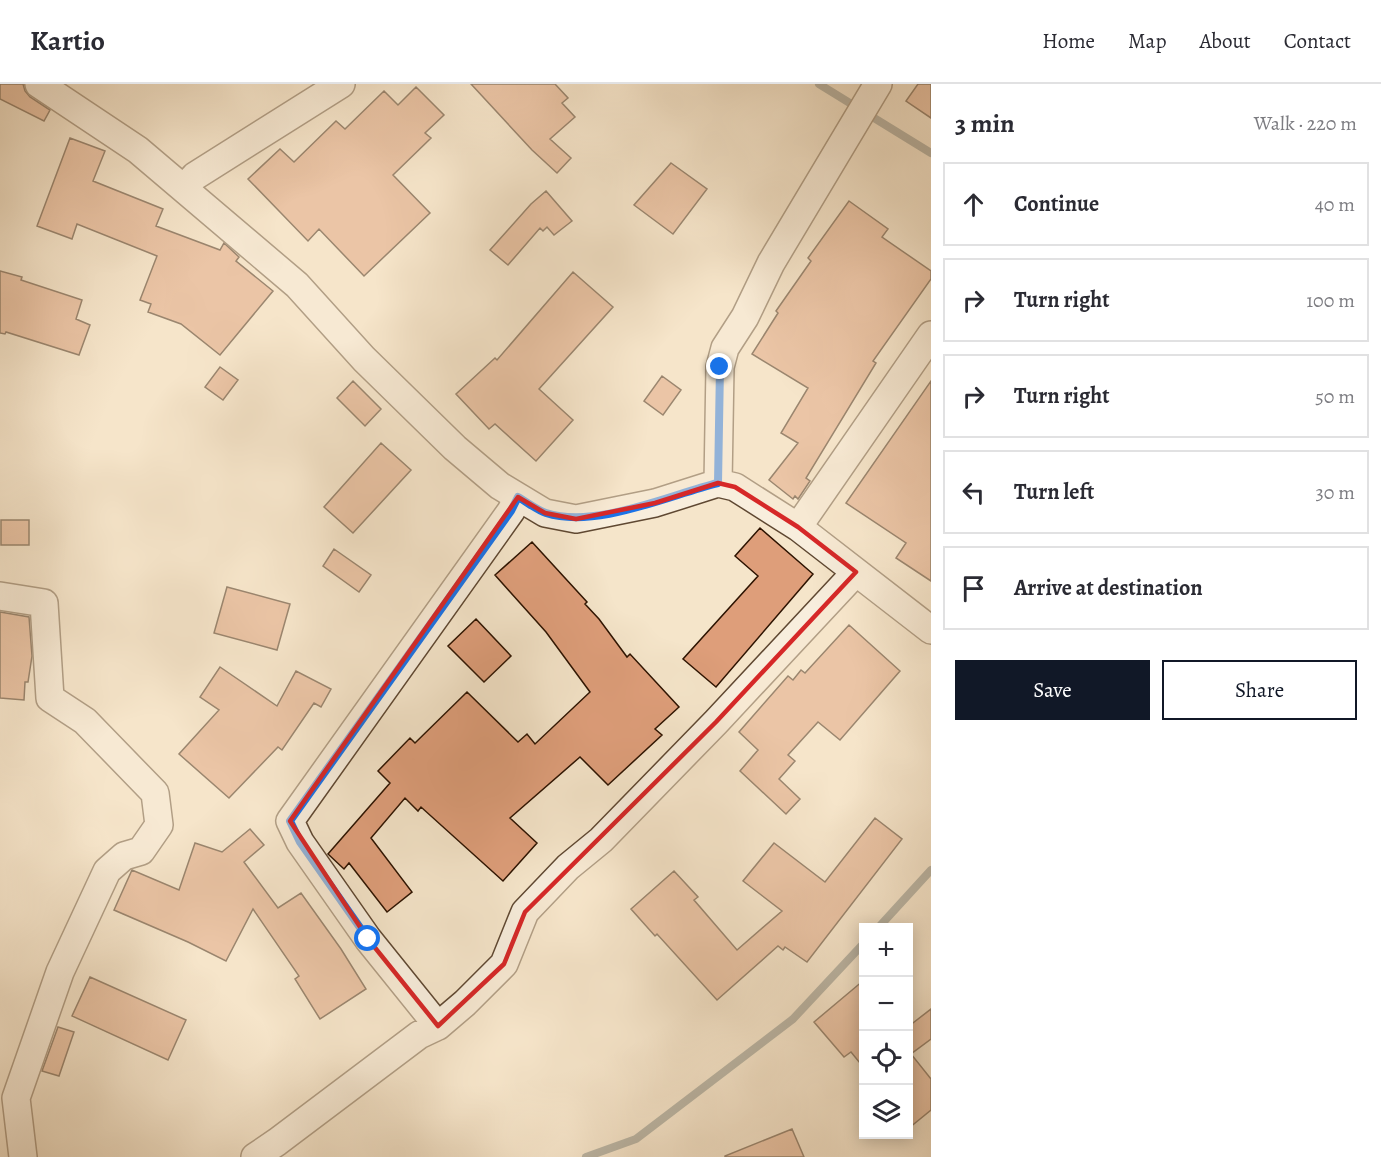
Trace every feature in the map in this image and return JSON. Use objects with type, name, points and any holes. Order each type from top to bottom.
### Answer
[{"type":"street","points":[[39,84],[138,150],[297,285],[364,359],[455,448],[500,486],[545,513],[576,519],[655,503],[718,483],[735,487],[798,527],[931,630]]},
{"type":"street","points":[[184,188],[195,176],[341,84]]},
{"type":"street","points":[[718,483],[720,367],[725,348],[745,317],[771,263],[878,84]]},
{"type":"street","points":[[798,527],[931,334]]},
{"type":"street","points":[[438,1026],[368,939],[300,842],[290,821],[511,511],[518,497]]},
{"type":"street","points":[[255,1157],[419,1035],[438,1026],[465,1003],[504,964],[525,912],[568,867],[601,840],[716,722],[856,572]]},
{"type":"street","points":[[0,596],[44,603],[50,698],[85,722],[155,793],[159,825],[141,851],[124,856],[107,871],[60,972],[16,1098],[22,1157]]},
{"type":"highlighted area","points":[[718,483],[735,487],[798,527],[856,572],[716,722],[525,912],[504,964],[438,1026],[368,939],[290,821],[518,497],[545,513],[576,519],[655,503]]},
{"type":"building","points":[[0,84],[23,84],[30,97],[50,110],[44,121],[0,99]]},
{"type":"building","points":[[471,84],[555,84],[568,98],[562,103],[575,117],[550,139],[571,158],[557,173],[532,150]]},
{"type":"building","points":[[918,84],[931,84],[931,118],[906,101]]},
{"type":"building","points":[[416,87],[444,115],[425,133],[431,138],[393,175],[430,213],[364,276],[319,229],[308,241],[248,179],[280,149],[294,162],[336,121],[345,129],[384,91],[398,105]]},
{"type":"building","points":[[70,138],[105,151],[93,181],[163,209],[156,226],[220,250],[224,243],[239,257],[236,261],[273,291],[220,355],[181,324],[148,312],[151,304],[140,300],[157,256],[77,224],[72,239],[37,226]]},
{"type":"building","points":[[671,163],[707,189],[673,234],[634,205]]},
{"type":"building","points":[[546,191],[572,221],[554,235],[547,227],[543,231],[540,228],[508,265],[490,250],[531,204]]},
{"type":"building","points":[[849,201],[888,229],[882,237],[931,271],[931,279],[873,361],[876,363],[806,478],[810,481],[798,499],[795,496],[793,499],[769,480],[798,443],[781,433],[808,388],[752,354],[778,313],[776,311],[811,261],[808,258]]},
{"type":"building","points":[[0,271],[82,300],[76,319],[90,325],[79,355],[6,332],[5,334],[0,333]]},
{"type":"building","points":[[573,272],[613,307],[539,389],[573,420],[536,461],[495,424],[489,429],[456,394],[495,358],[497,360]]},
{"type":"building","points":[[220,367],[238,380],[223,400],[205,387]]},
{"type":"building","points":[[662,376],[681,390],[663,415],[644,401]]},
{"type":"building","points":[[353,381],[381,409],[365,426],[337,398]]},
{"type":"building","points":[[931,381],[931,581],[896,558],[906,543],[846,503]]},
{"type":"building","points":[[381,443],[411,470],[353,533],[324,507]]},
{"type":"building","points":[[1,520],[29,520],[29,545],[1,545]]},
{"type":"building","points":[[760,528],[813,574],[716,687],[683,659],[758,576],[735,556]]},
{"type":"building","points":[[532,542],[587,602],[585,604],[627,657],[630,654],[679,707],[655,729],[662,735],[608,785],[580,757],[510,818],[537,843],[503,881],[421,807],[418,811],[405,798],[371,838],[412,892],[387,912],[349,863],[344,869],[328,854],[390,783],[378,771],[410,738],[415,743],[467,692],[518,742],[527,734],[535,744],[590,692],[546,632],[495,575]]},
{"type":"building","points":[[334,549],[371,575],[359,592],[323,566]]},
{"type":"building","points":[[227,587],[290,604],[277,650],[214,633]]},
{"type":"building","points":[[0,612],[29,617],[32,656],[28,682],[25,682],[24,700],[0,698]]},
{"type":"building","points":[[476,619],[511,656],[484,682],[448,646]]},
{"type":"building","points":[[849,625],[900,671],[840,740],[818,722],[788,755],[795,761],[779,779],[800,799],[786,814],[740,771],[758,750],[739,732],[788,676],[793,680],[801,670],[805,673]]},
{"type":"building","points":[[220,667],[277,706],[296,671],[331,689],[321,707],[314,703],[282,750],[278,747],[229,798],[179,754],[219,710],[200,697]]},
{"type":"building","points":[[875,818],[902,839],[807,962],[785,947],[783,950],[778,946],[717,1000],[631,909],[674,871],[698,897],[694,900],[737,950],[782,911],[743,881],[774,843],[825,882]]},
{"type":"building","points":[[250,829],[264,845],[244,862],[278,908],[301,893],[366,989],[320,1019],[295,979],[299,976],[253,909],[226,961],[114,910],[132,870],[179,890],[195,843],[222,852]]},
{"type":"building","points":[[90,977],[186,1020],[168,1060],[72,1016]]},
{"type":"building","points":[[859,984],[859,1062],[851,1052],[844,1057],[814,1022]]},
{"type":"building","points":[[931,1009],[931,1039],[913,1052],[913,1031],[913,1023]]},
{"type":"building","points":[[58,1027],[74,1032],[59,1076],[42,1071]]},
{"type":"building","points":[[913,1056],[931,1079],[931,1110],[913,1125]]},
{"type":"building","points":[[792,1129],[804,1157],[725,1157],[725,1156]]},
{"type":"waterway","points":[[819,84],[931,153]]},
{"type":"waterway","points":[[883,923],[931,870]]},
{"type":"waterway","points":[[586,1157],[636,1139],[793,1019],[859,948]]},
{"type":"route","points":[[368,939],[300,842],[290,821],[511,511],[518,497],[545,513],[576,519],[655,503],[718,483],[720,367]]}]
